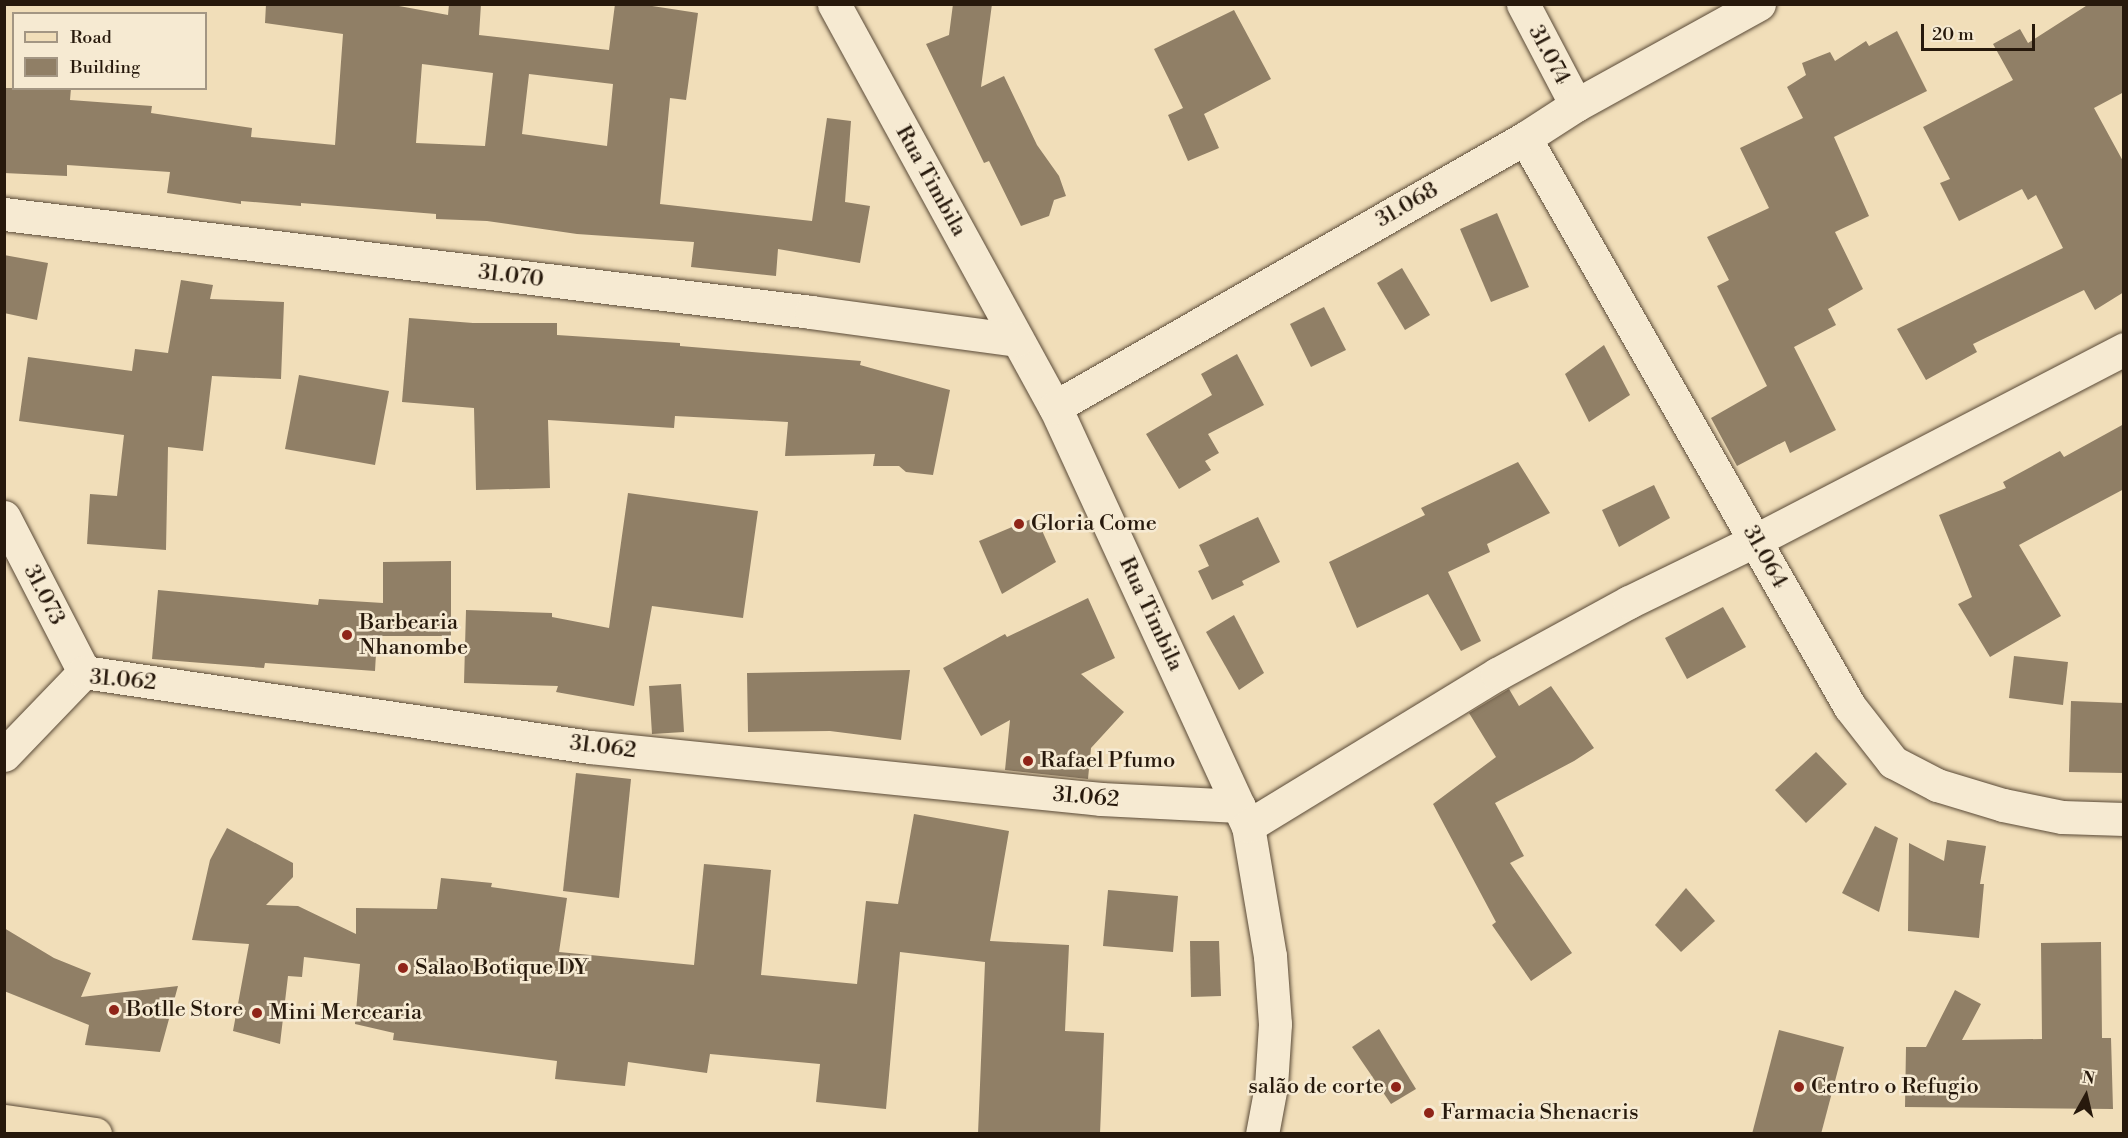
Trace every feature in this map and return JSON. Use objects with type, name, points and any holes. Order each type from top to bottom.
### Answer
[{"type":"main road","points":[[4,1121],[95,1134]]},
{"type":"street","name":"Rua Timbila","points":[[834,4],[1055,407],[1244,816],[1270,956],[1275,1024],[1271,1086],[1262,1134]]},
{"type":"street","name":"31.074","points":[[1523,4],[1576,105]]},
{"type":"street","name":"31.068","points":[[1055,407],[1525,138],[1576,105],[1759,4]]},
{"type":"street","name":"31.064","points":[[1525,138],[1850,707],[1893,762],[1937,785],[2003,805],[2062,817],[2124,819]]},
{"type":"street","name":"31.070","points":[[4,214],[811,312],[1017,340]]},
{"type":"street","points":[[1244,816],[1629,603],[2124,350]]},
{"type":"street","name":"31.073","points":[[4,517],[84,672]]},
{"type":"street","name":"31.062","points":[[4,755],[84,672],[590,747],[1101,799],[1244,816]]},
{"type":"building","points":[[266,4],[388,4],[448,15],[449,4],[481,4],[479,35],[609,50],[615,4],[639,4],[698,13],[686,100],[670,98],[660,204],[812,221],[827,118],[851,121],[845,202],[870,206],[860,263],[778,249],[776,276],[691,267],[694,242],[577,234],[487,221],[436,219],[436,214],[301,203],[301,206],[241,201],[241,204],[167,193],[170,172],[67,165],[67,176],[4,173],[4,88],[71,90],[70,100],[152,106],[151,113],[252,128],[251,137],[335,145],[343,34],[265,23]],"holes":[[[422,64],[493,73],[485,146],[416,143]],[[529,74],[613,84],[607,146],[522,134]]]},
{"type":"building","points":[[953,4],[992,4],[981,87],[1004,76],[1037,145],[1059,176],[1066,196],[1054,200],[1049,216],[1021,226],[989,161],[984,163],[926,44],[949,35]]},
{"type":"building","points":[[2089,4],[2124,4],[2124,92],[2094,108],[2124,163],[2124,292],[2095,310],[2084,290],[1973,344],[1977,352],[1926,380],[1897,329],[2063,248],[2036,195],[2028,200],[2022,189],[1959,221],[1940,183],[1950,179],[1923,127],[2013,80],[1993,44],[2020,29],[2028,43]]},
{"type":"building","points":[[1234,10],[1271,79],[1204,114],[1219,148],[1188,161],[1168,115],[1183,108],[1154,49]]},
{"type":"building","points":[[1897,31],[1927,91],[1834,137],[1869,216],[1835,232],[1863,289],[1828,309],[1836,325],[1794,347],[1836,430],[1790,453],[1785,441],[1737,466],[1711,418],[1767,386],[1717,286],[1729,280],[1707,237],[1769,208],[1740,148],[1803,118],[1787,87],[1806,75],[1802,63],[1830,52],[1835,61],[1866,41],[1869,46]]},
{"type":"building","points":[[1497,213],[1529,287],[1491,302],[1460,229]]},
{"type":"building","points":[[4,255],[48,263],[37,320],[4,313]]},
{"type":"building","points":[[1402,268],[1430,315],[1405,330],[1377,283]]},
{"type":"building","points":[[181,280],[213,285],[210,299],[284,302],[281,379],[212,376],[203,451],[168,447],[166,550],[87,544],[90,494],[117,496],[124,435],[19,421],[28,357],[132,371],[135,349],[168,353]]},
{"type":"building","points":[[1324,307],[1346,350],[1311,367],[1290,324]]},
{"type":"building","points":[[409,318],[473,323],[557,323],[557,335],[680,343],[680,346],[861,361],[860,365],[950,390],[933,475],[906,472],[899,466],[873,466],[875,454],[785,456],[788,422],[675,416],[674,428],[548,420],[550,488],[476,490],[474,408],[402,402]]},
{"type":"building","points":[[1604,345],[1630,395],[1589,422],[1565,374]]},
{"type":"building","points":[[1237,354],[1264,405],[1208,434],[1219,453],[1205,461],[1211,470],[1179,489],[1146,434],[1212,395],[1201,374]]},
{"type":"building","points":[[299,375],[389,391],[375,465],[285,449]]},
{"type":"building","points":[[2124,424],[2124,489],[2019,545],[2061,616],[1990,657],[1958,604],[1972,597],[1939,515],[2006,488],[2003,482],[2060,451],[2064,457]]},
{"type":"building","points":[[1518,462],[1550,513],[1487,544],[1490,552],[1448,572],[1481,641],[1461,651],[1428,594],[1357,628],[1329,562],[1425,515],[1421,508]]},
{"type":"building","points":[[1654,485],[1670,518],[1619,547],[1602,510]]},
{"type":"building","points":[[628,493],[758,511],[743,618],[652,606],[634,706],[556,692],[558,686],[464,683],[466,610],[552,613],[552,617],[609,628]]},
{"type":"building","points":[[1036,517],[1056,562],[1002,594],[979,541]]},
{"type":"building","points":[[1258,517],[1280,562],[1242,581],[1244,585],[1212,600],[1198,571],[1209,566],[1199,545]]},
{"type":"building","points":[[451,561],[451,636],[377,636],[375,671],[265,663],[264,668],[152,659],[158,590],[318,605],[319,599],[383,603],[383,562]]},
{"type":"building","points":[[1088,598],[1115,658],[1081,674],[1124,712],[1091,748],[1088,779],[1005,770],[1010,720],[981,736],[943,668],[1005,634],[1007,637]]},
{"type":"building","points":[[1723,607],[1746,647],[1687,679],[1665,638]]},
{"type":"building","points":[[1234,615],[1264,673],[1239,690],[1206,632]]},
{"type":"building","points":[[2014,656],[2068,662],[2063,705],[2009,698]]},
{"type":"building","points":[[910,670],[901,740],[830,731],[748,732],[747,673]]},
{"type":"building","points":[[681,684],[684,732],[652,734],[649,686]]},
{"type":"building","points":[[1551,686],[1594,748],[1495,803],[1524,856],[1510,863],[1572,953],[1531,981],[1492,925],[1496,922],[1433,804],[1496,757],[1469,713],[1509,689],[1519,706]]},
{"type":"building","points":[[2071,701],[2124,703],[2124,773],[2069,772]]},
{"type":"building","points":[[1816,752],[1847,784],[1806,823],[1775,790]]},
{"type":"building","points":[[576,773],[631,779],[619,898],[563,891]]},
{"type":"building","points":[[914,814],[1009,831],[990,941],[1069,945],[1065,1031],[1104,1033],[1100,1134],[978,1134],[985,962],[900,952],[886,1109],[816,1102],[820,1064],[710,1054],[707,1073],[628,1062],[625,1086],[555,1079],[557,1061],[393,1040],[394,1033],[355,1024],[360,964],[304,957],[302,977],[288,976],[280,1044],[233,1031],[249,944],[192,940],[210,860],[227,828],[293,863],[293,877],[266,905],[298,906],[356,934],[356,908],[437,909],[441,878],[492,883],[491,887],[567,898],[559,952],[694,965],[704,864],[771,870],[761,975],[857,984],[866,901],[898,904]]},
{"type":"building","points":[[1875,826],[1898,838],[1879,912],[1842,893]]},
{"type":"building","points":[[1947,840],[1986,846],[1980,884],[1984,884],[1979,938],[1908,931],[1909,843],[1944,861]]},
{"type":"building","points":[[1686,888],[1715,921],[1681,952],[1655,925]]},
{"type":"building","points":[[1108,890],[1178,896],[1173,952],[1103,946]]},
{"type":"building","points":[[4,928],[54,958],[91,973],[81,997],[178,986],[160,1052],[85,1045],[89,1025],[4,991]]},
{"type":"building","points":[[1190,941],[1219,941],[1221,996],[1191,997]]},
{"type":"building","points":[[2101,942],[2102,1038],[2111,1038],[2113,1109],[1905,1107],[1906,1047],[1926,1047],[1955,990],[1981,1004],[1962,1040],[2042,1039],[2041,943]]},
{"type":"building","points":[[1379,1029],[1416,1089],[1391,1104],[1352,1047]]},
{"type":"building","name":"Centro o Refugio","points":[[1779,1030],[1844,1047],[1821,1134],[1752,1134]]},
{"type":"place","name":"Gloria Come","points":[[1019,524]]},
{"type":"place","name":"Barbearia Nhanombe","points":[[347,635]]},
{"type":"place","name":"Rafael Pfumo","points":[[1028,761]]},
{"type":"place","name":"Salao Botique DY","points":[[403,968]]},
{"type":"place","name":"Botlle Store","points":[[114,1010]]},
{"type":"place","name":"Mini Mercearia","points":[[257,1013]]},
{"type":"place","name":"salão de corte","points":[[1396,1087]]},
{"type":"place","name":"Centro o Refugio","points":[[1799,1087]]},
{"type":"place","name":"Farmacia Shenacris","points":[[1429,1113]]}]
